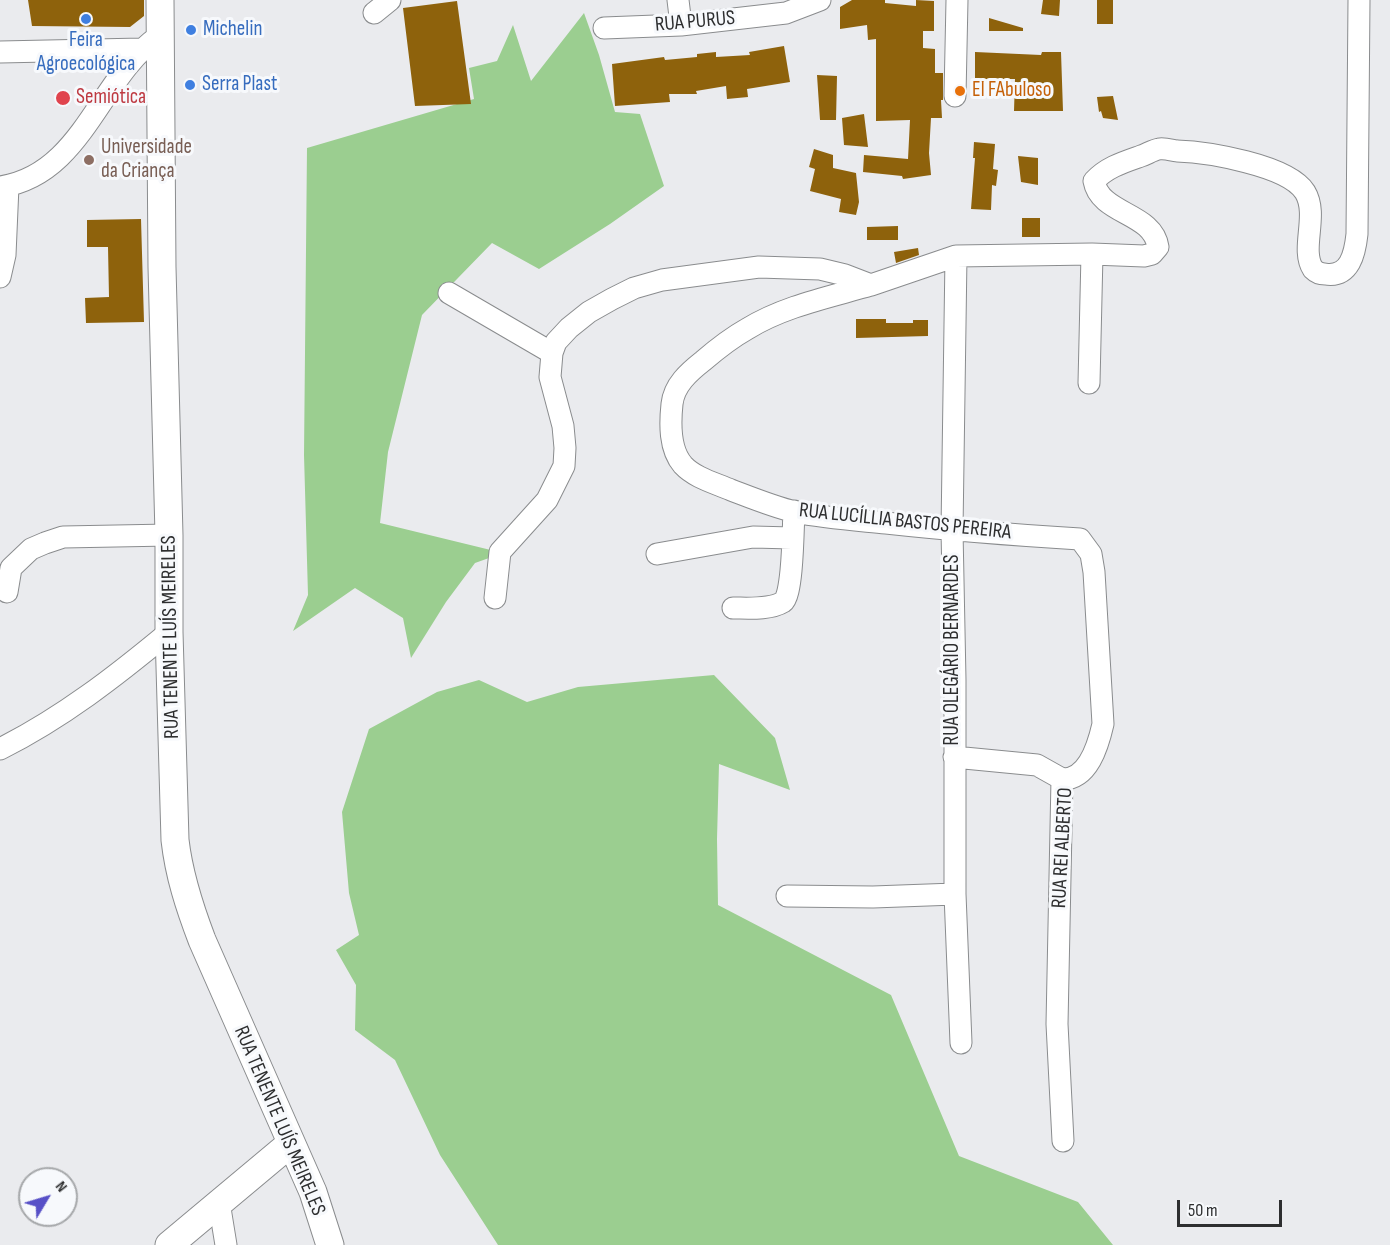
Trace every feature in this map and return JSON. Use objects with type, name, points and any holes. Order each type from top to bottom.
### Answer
[{"type":"main road","name":"RUA TENENTE LUÍS MEIRELES","points":[[160,0],[150,43],[169,534],[169,632],[175,840],[178,866],[187,902],[256,1066],[313,1192],[330,1245]]},
{"type":"main road","points":[[169,1245],[291,1143]]},
{"type":"street","points":[[678,0],[681,25]]},
{"type":"street","name":"RUA PURUS","points":[[604,28],[681,25],[786,13],[820,0]]},
{"type":"street","points":[[955,96],[957,0]]},
{"type":"street","name":"RUA LUCÍLLIA BASTOS PEREIRA","points":[[1080,539],[952,530],[794,512],[724,487],[695,474],[684,465],[677,456],[672,437],[673,398],[677,387],[694,368],[720,346],[749,328],[779,313],[956,256],[1092,254],[1144,256],[1152,254],[1158,247],[1157,238],[1152,231],[1107,202],[1095,188],[1094,181],[1101,173],[1119,164],[1159,149],[1193,151],[1237,158],[1273,172],[1298,186],[1305,192],[1308,201],[1309,256],[1313,268],[1319,273],[1332,275],[1344,271],[1349,266],[1356,248],[1359,0]]},
{"type":"street","points":[[0,52],[150,43]]},
{"type":"street","points":[[0,277],[5,255],[4,186],[24,180],[45,168],[63,153],[81,134],[123,72],[150,43]]},
{"type":"street","points":[[1089,383],[1092,254]]},
{"type":"street","name":"RUA OLEGÁRIO BERNARDES","points":[[956,256],[952,530],[955,894],[961,1043]]},
{"type":"street","points":[[495,598],[500,552],[547,500],[564,466],[563,426],[550,377],[552,353],[556,342],[569,328],[590,312],[634,288],[662,280],[759,267],[795,267],[828,271],[871,285]]},
{"type":"street","points":[[449,293],[552,353]]},
{"type":"street","points":[[733,608],[771,606],[784,602],[788,597],[791,581],[794,512]]},
{"type":"street","points":[[7,592],[11,568],[31,549],[45,543],[63,537],[169,534]]},
{"type":"street","points":[[657,554],[753,537],[792,538]]},
{"type":"street","name":"RUA REI ALBERTO","points":[[1063,1141],[1057,1024],[1062,779],[1075,778],[1081,773],[1100,736],[1103,724],[1093,561],[1088,547],[1080,539]]},
{"type":"street","points":[[0,749],[66,711],[105,684],[169,632]]},
{"type":"street","points":[[954,757],[1037,765],[1062,779]]},
{"type":"street","points":[[787,896],[873,897],[955,894]]},
{"type":"street","points":[[219,1202],[226,1245]]},
{"type":"green space","points":[[584,13],[615,112],[640,114],[664,186],[539,269],[492,243],[422,315],[388,452],[380,523],[503,553],[475,563],[446,602],[411,658],[403,618],[355,588],[293,631],[308,595],[304,455],[307,148],[474,99],[469,68],[497,61],[513,25],[531,81]]},
{"type":"green space","points":[[714,675],[775,738],[790,790],[719,764],[718,905],[891,995],[959,1156],[1078,1202],[1113,1245],[498,1245],[440,1155],[395,1060],[355,1030],[356,985],[336,950],[359,935],[349,893],[342,812],[369,729],[437,692],[479,680],[527,702],[578,687]]},
{"type":"building","name":"Feira Agroecológica","points":[[28,0],[144,0],[144,16],[130,27],[32,26]]},
{"type":"building","points":[[852,0],[885,0],[885,3],[916,6],[916,0],[934,1],[934,31],[923,31],[923,48],[935,49],[935,73],[943,73],[943,100],[941,100],[942,118],[931,118],[929,153],[931,175],[903,179],[902,176],[863,172],[864,155],[908,159],[910,120],[876,121],[876,39],[868,40],[867,25],[840,29],[840,7]]},
{"type":"building","points":[[1043,0],[1060,0],[1059,16],[1041,14]]},
{"type":"building","points":[[1097,0],[1113,0],[1113,24],[1097,24]]},
{"type":"building","points":[[457,1],[471,104],[415,106],[403,8]]},
{"type":"building","points":[[989,18],[1023,28],[1023,31],[989,31]]},
{"type":"building","points":[[784,46],[790,82],[747,89],[748,97],[727,99],[726,86],[696,91],[697,94],[669,94],[670,102],[615,106],[612,64],[664,57],[665,60],[697,57],[697,54],[716,52],[716,57],[750,55],[749,52]]},
{"type":"building","points":[[975,52],[1041,55],[1042,52],[1061,52],[1063,111],[1014,111],[1015,79],[975,79]]},
{"type":"building","points":[[817,75],[837,76],[836,120],[820,120]]},
{"type":"building","points":[[1113,96],[1118,120],[1103,118],[1101,111],[1099,112],[1097,97]]},
{"type":"building","points":[[864,114],[868,147],[844,145],[842,118]]},
{"type":"building","points":[[974,142],[995,144],[993,169],[998,170],[996,186],[992,185],[991,210],[971,209]]},
{"type":"building","points":[[814,149],[833,155],[833,168],[856,173],[859,202],[856,215],[839,212],[841,199],[810,191],[815,169],[809,167]]},
{"type":"building","points":[[1018,156],[1038,158],[1038,185],[1021,182]]},
{"type":"building","points":[[1022,218],[1040,218],[1040,237],[1022,237]]},
{"type":"building","points":[[141,219],[144,322],[86,323],[85,298],[109,297],[108,247],[87,247],[87,220]]},
{"type":"building","points":[[898,226],[898,240],[867,240],[867,227]]},
{"type":"building","points":[[918,248],[919,255],[896,263],[894,252]]},
{"type":"building","points":[[856,319],[886,319],[886,323],[913,323],[913,320],[928,320],[928,336],[856,338]]},
{"type":"place","name":"Feira Agroecológica","points":[[86,19]]},
{"type":"place","name":"Michelin","points":[[191,30]]},
{"type":"place","name":"Serra Plast","points":[[190,85]]},
{"type":"place","name":"El FAbuloso","points":[[960,91]]},
{"type":"place","name":"Semiótica","points":[[63,98]]},
{"type":"place","name":"Universidade da Criança","points":[[89,160]]}]
